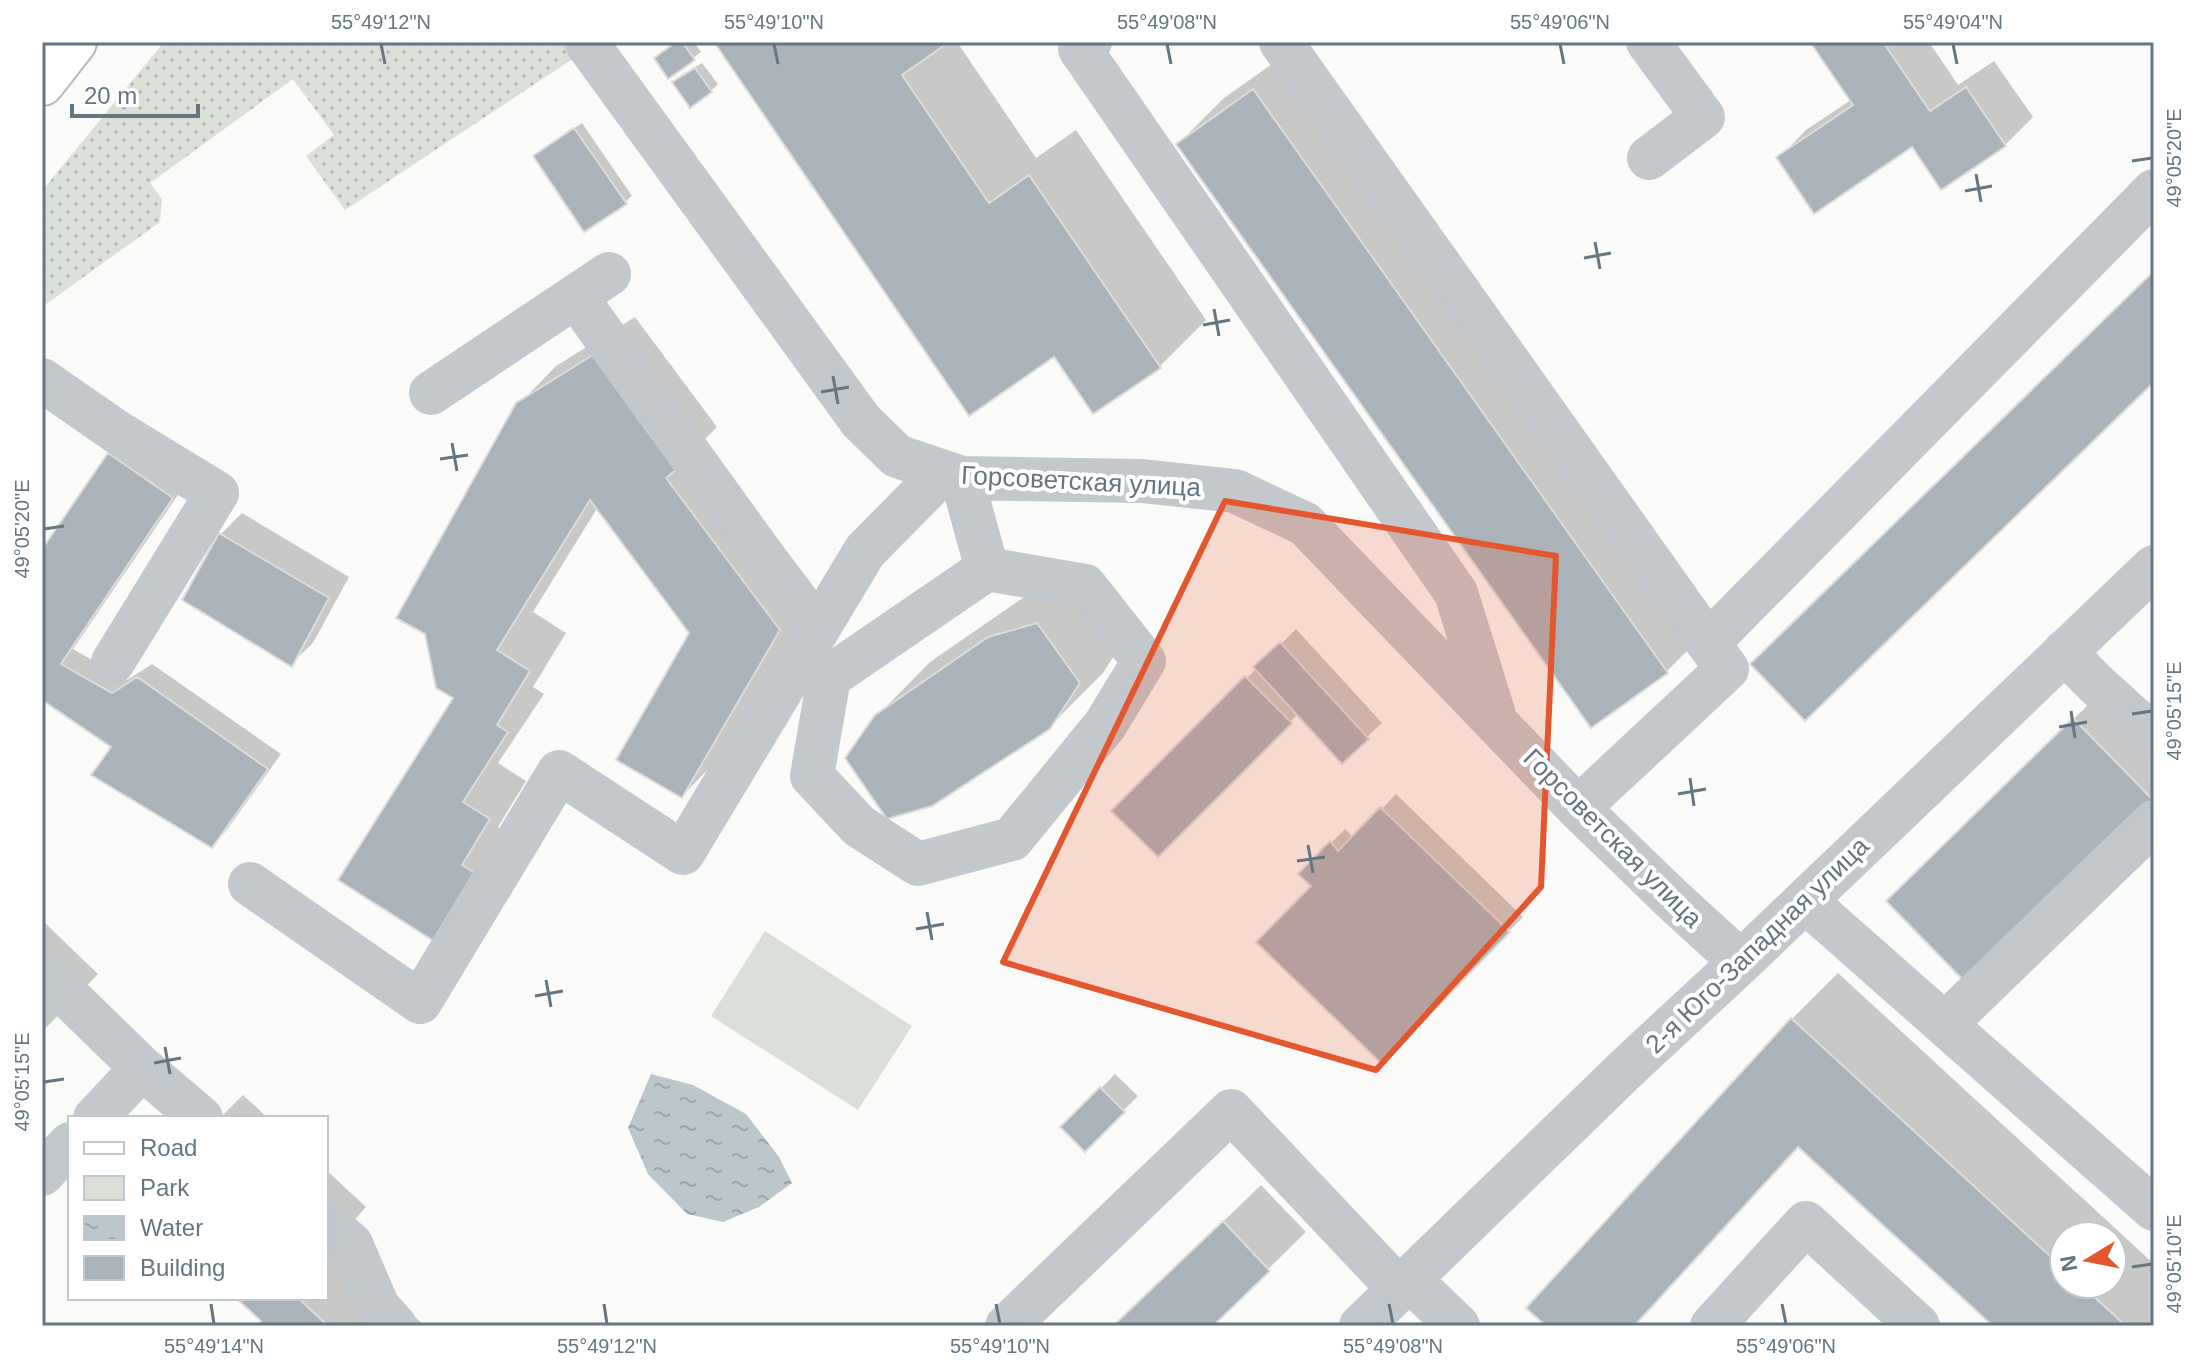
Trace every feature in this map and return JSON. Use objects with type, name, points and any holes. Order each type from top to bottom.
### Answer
[{"type":"main road","points":[[42,83],[74,42]]},
{"type":"street","name":"Горсоветская улица","points":[[586,42],[861,421],[897,456],[953,475],[1142,481],[1235,491],[1305,524],[1578,808],[1741,962]]},
{"type":"street","points":[[1090,42],[1080,49],[1456,593],[1497,723]]},
{"type":"street","points":[[1281,42],[1727,669],[1578,808]]},
{"type":"street","points":[[1648,42],[1703,117],[1649,158]]},
{"type":"street","points":[[1708,643],[2154,191]]},
{"type":"street","points":[[431,393],[593,285],[817,631]]},
{"type":"street","points":[[42,380],[117,432],[217,493],[113,662]]},
{"type":"street","points":[[250,884],[420,1002],[559,772],[683,853],[865,551],[953,475],[987,569]]},
{"type":"street","name":"2-я Юго-Западная улица","points":[[1361,1326],[1628,1067],[2154,567]]},
{"type":"street","points":[[987,569],[1085,586],[1144,661],[1105,725],[1012,839],[918,864],[859,826],[812,776],[829,677],[987,569]]},
{"type":"street","points":[[2064,652],[2154,737]]},
{"type":"street","points":[[1945,1024],[2154,822]]},
{"type":"street","points":[[1805,901],[2154,1209]]},
{"type":"street","points":[[42,971],[142,1068],[199,1116]]},
{"type":"street","points":[[97,1116],[142,1068]]},
{"type":"street","points":[[1007,1326],[1231,1111],[1405,1285],[1458,1326]]},
{"type":"street","points":[[42,1174],[68,1146]]},
{"type":"street","points":[[1712,1326],[1806,1223],[1918,1326]]},
{"type":"street","points":[[328,1225],[351,1244],[378,1307],[395,1326]]},
{"type":"highlighted area","points":[[1225,501],[1556,556],[1541,887],[1376,1070],[1003,962]]},
{"type":"green space","points":[[164,42],[560,42],[577,56],[345,210],[306,156],[334,135],[293,79],[150,183],[162,199],[160,222],[42,307],[42,191]]},
{"type":"green space","points":[[765,931],[912,1026],[858,1110],[711,1016]]},
{"type":"water","points":[[651,1074],[693,1085],[746,1114],[779,1157],[792,1183],[759,1207],[723,1222],[687,1214],[648,1174],[628,1128]]},
{"type":"building","points":[[676,42],[682,42],[695,60],[668,79],[654,58]]},
{"type":"building","points":[[714,42],[949,42],[902,75],[989,203],[1029,175],[1161,368],[1093,414],[1054,357],[969,416]]},
{"type":"building","points":[[1810,42],[1883,42],[1930,111],[1966,87],[2006,146],[1941,190],[1912,147],[1814,214],[1776,157],[1853,105]]},
{"type":"building","points":[[695,68],[712,92],[690,108],[672,82]]},
{"type":"building","points":[[1253,89],[1668,673],[1591,728],[1176,144]]},
{"type":"building","points":[[574,128],[627,204],[584,232],[533,156]]},
{"type":"building","points":[[2154,271],[2154,382],[1805,721],[1750,664]]},
{"type":"building","points":[[596,353],[681,466],[666,478],[780,630],[682,798],[616,760],[689,633],[590,500],[497,650],[530,671],[497,725],[508,732],[463,802],[490,819],[462,865],[480,876],[437,943],[338,880],[453,698],[436,688],[425,634],[396,618],[516,403]]},
{"type":"building","points":[[108,453],[173,498],[61,664],[112,693],[137,677],[268,769],[212,848],[91,775],[111,747],[42,700],[42,549]]},
{"type":"building","points":[[219,533],[329,598],[292,667],[182,600]]},
{"type":"building","points":[[1037,623],[1080,683],[1050,729],[932,806],[887,819],[845,758],[875,715],[988,637]]},
{"type":"building","points":[[1280,642],[1369,739],[1342,764],[1253,667]]},
{"type":"building","points":[[1245,676],[1292,723],[1158,857],[1111,811]]},
{"type":"building","points":[[2073,718],[2154,801],[1967,984],[1886,901]]},
{"type":"building","points":[[1380,807],[1510,932],[1382,1064],[1256,942],[1311,886],[1298,874],[1330,841],[1338,851]]},
{"type":"building","points":[[1791,1018],[2048,1254],[2048,1300],[2098,1300],[2126,1326],[1993,1326],[1798,1147],[1634,1326],[1546,1326],[1526,1308]]},
{"type":"building","points":[[1100,1087],[1125,1112],[1085,1152],[1060,1127]]},
{"type":"building","points":[[1223,1221],[1270,1271],[1213,1326],[1113,1326]]},
{"type":"building","points":[[238,1300],[300,1300],[328,1326],[256,1326],[261,1321]]}]
